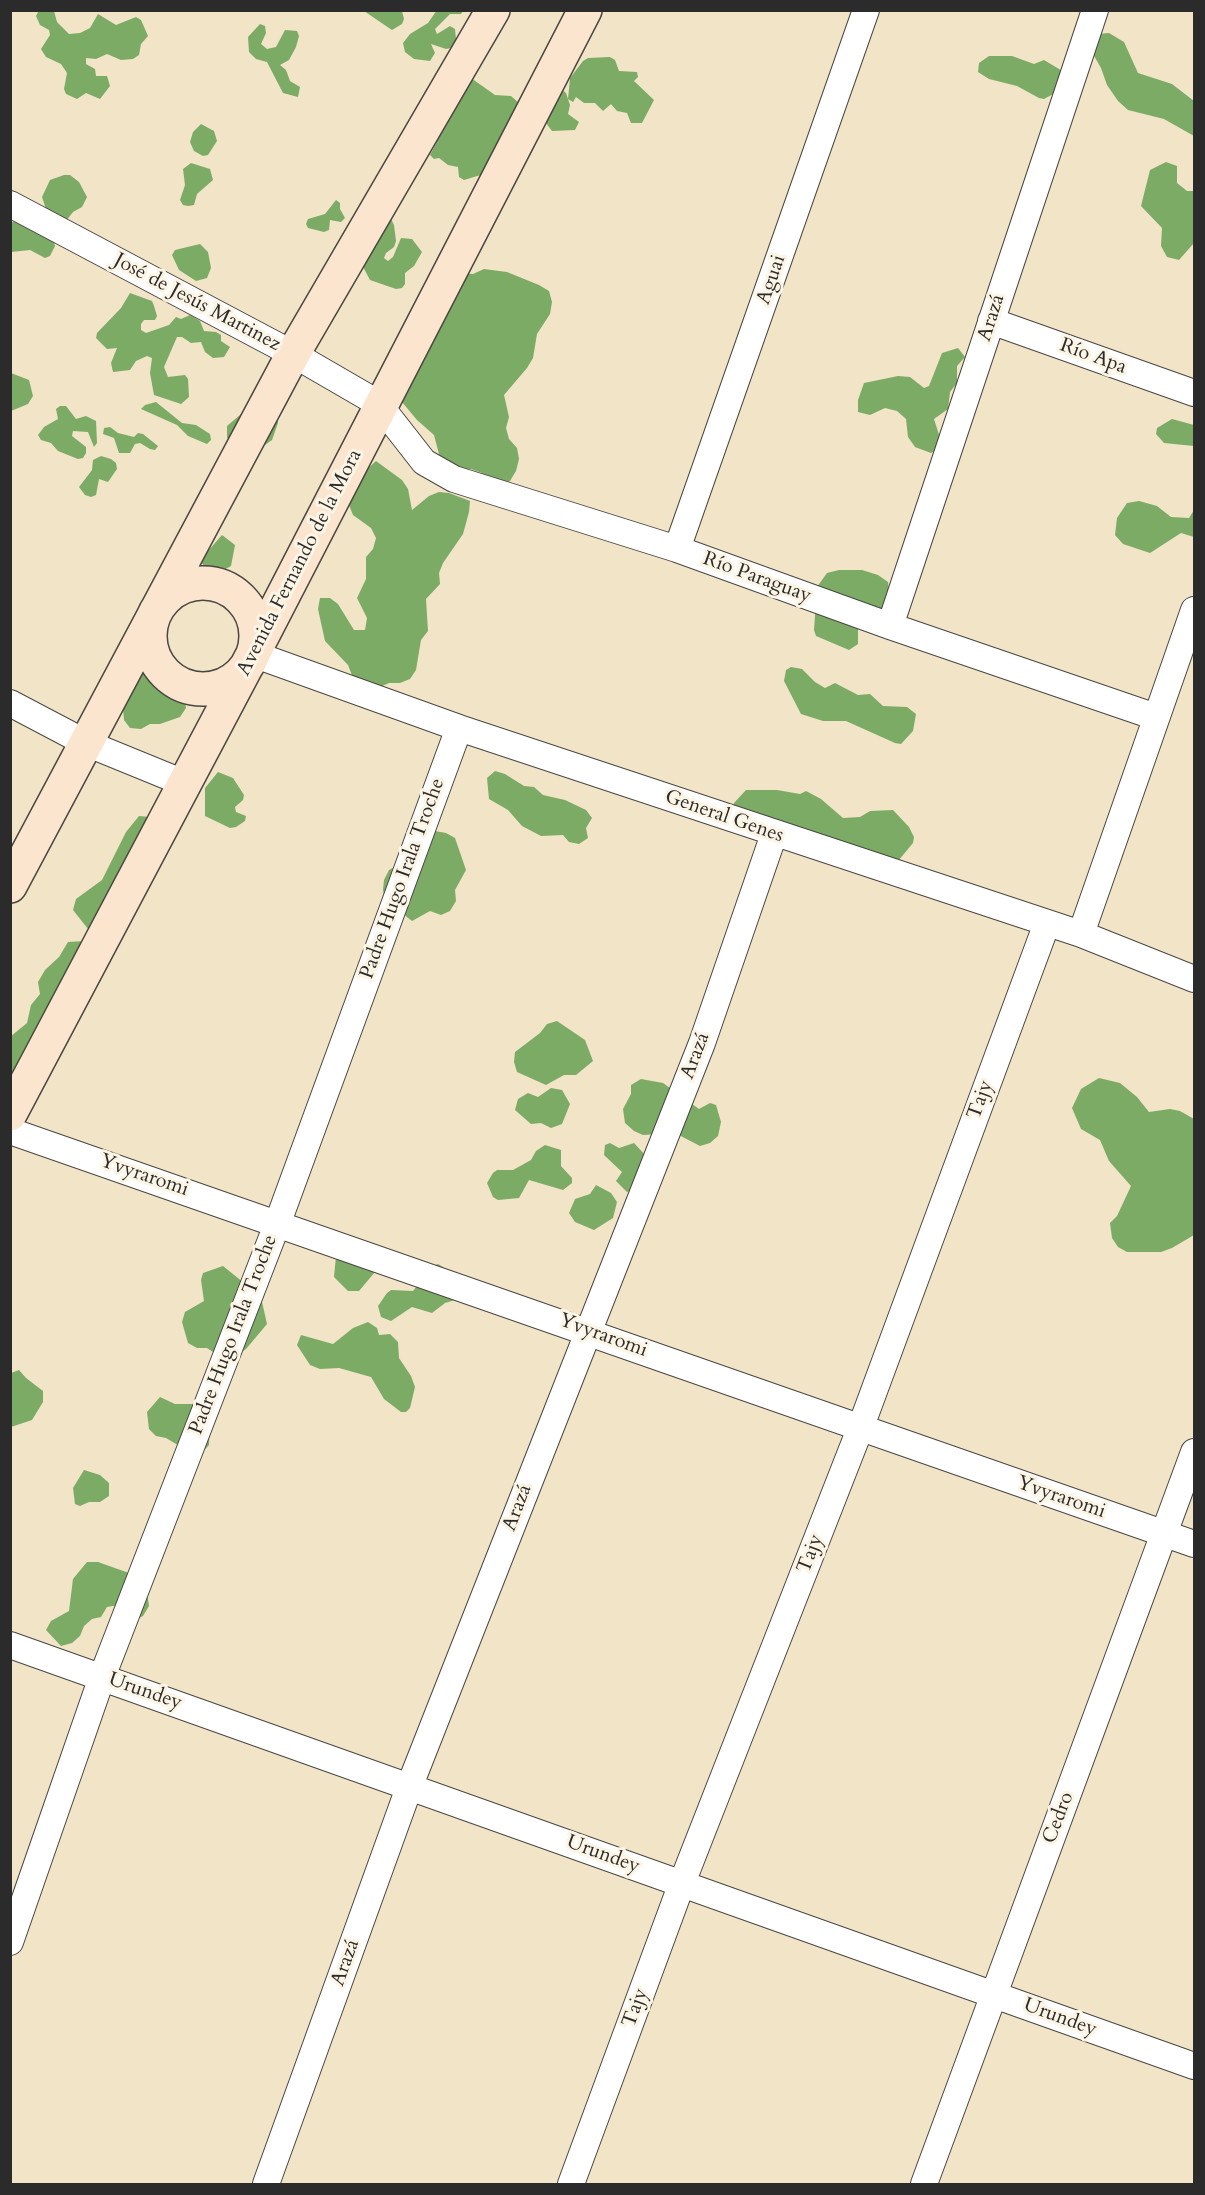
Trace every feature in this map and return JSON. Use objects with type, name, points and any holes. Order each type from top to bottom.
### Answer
[{"type":"main road","points":[[10,886],[293,354],[493,10]]},
{"type":"main road","name":"Avenida Fernando de la Mora","points":[[10,1114],[253,654],[585,10]]},
{"type":"main road","points":[[202,583],[219,586],[234,594],[246,606],[253,621],[256,638],[253,654],[244,670],[230,682],[214,689],[196,689],[179,684],[165,673],[154,658],[150,641],[152,623],[159,606],[178,590],[202,583]]},
{"type":"street","name":"Aguai","points":[[677,549],[866,10]]},
{"type":"street","name":"Arazá","points":[[890,626],[1095,10]]},
{"type":"street","name":"José de Jesús Martinez","points":[[10,204],[293,354],[381,406]]},
{"type":"street","name":"Río Apa","points":[[991,321],[1194,393]]},
{"type":"street","name":"Río Paraguay","points":[[381,406],[424,462],[454,479],[677,549],[890,626],[1156,717]]},
{"type":"street","points":[[1081,934],[1194,610]]},
{"type":"street","name":"General Genes","points":[[253,654],[459,728],[1081,934],[1194,978]]},
{"type":"street","points":[[10,703],[86,743],[184,783]]},
{"type":"street","name":"Padre Hugo Irala Troche","points":[[10,1942],[102,1677],[278,1222],[459,728]]},
{"type":"street","name":"Arazá","points":[[266,2184],[410,1785],[702,1043],[774,834]]},
{"type":"street","name":"Tajy","points":[[571,2184],[682,1883],[860,1429],[1047,923]]},
{"type":"street","name":"Yvyraromi","points":[[10,1131],[278,1222],[860,1429],[1194,1544]]},
{"type":"street","name":"Cedro","points":[[924,2184],[1166,1534],[1194,1452]]},
{"type":"street","name":"Urundey","points":[[10,1645],[410,1785],[1194,2066]]},
{"type":"green space","points":[[39,10],[54,11],[57,22],[69,34],[80,33],[90,28],[98,14],[116,25],[136,17],[141,20],[148,36],[141,44],[139,55],[133,59],[121,60],[107,54],[96,59],[86,58],[86,64],[95,69],[96,76],[107,76],[110,86],[100,99],[86,93],[77,99],[66,94],[64,89],[67,73],[61,64],[46,57],[41,49],[50,35],[49,30],[40,25],[36,16]]},
{"type":"green space","points":[[437,10],[463,11],[461,14],[450,14],[435,29],[437,34],[450,26],[455,29],[456,39],[451,48],[446,49],[431,44],[435,53],[430,61],[414,59],[405,52],[403,43],[410,34],[428,23]]},
{"type":"green space","points":[[364,11],[402,11],[404,19],[402,24],[392,30]]},
{"type":"green space","points":[[260,24],[265,26],[266,33],[261,44],[267,49],[276,47],[285,30],[297,31],[299,36],[296,47],[289,60],[280,65],[286,70],[290,81],[300,87],[298,97],[283,93],[267,62],[256,59],[249,52],[248,37]]},
{"type":"green space","points":[[1109,33],[1124,42],[1138,73],[1172,84],[1194,101],[1194,136],[1164,119],[1128,110],[1118,101],[1107,85],[1093,54],[1098,34]]},
{"type":"green space","points":[[989,56],[1012,56],[1034,64],[1044,60],[1064,72],[1055,93],[1044,99],[1039,98],[1017,86],[989,79],[978,72],[979,63]]},
{"type":"green space","points":[[610,57],[615,60],[619,71],[637,72],[638,77],[634,81],[654,100],[642,123],[631,123],[627,113],[617,111],[611,104],[603,111],[595,103],[584,103],[576,97],[573,102],[568,99],[570,78],[583,61],[588,58]]},
{"type":"green space","points":[[471,78],[495,95],[511,96],[519,103],[484,174],[464,180],[459,177],[458,167],[448,165],[439,158],[434,159],[430,155],[437,142],[437,137]]},
{"type":"green space","points":[[560,88],[566,93],[570,105],[568,114],[579,122],[575,130],[552,131],[546,123]]},
{"type":"green space","points":[[201,124],[214,131],[217,141],[208,155],[203,156],[194,151],[190,142],[193,132]]},
{"type":"green space","points":[[1166,162],[1177,166],[1177,183],[1187,191],[1194,191],[1194,243],[1179,260],[1167,257],[1161,246],[1162,228],[1141,206],[1150,170]]},
{"type":"green space","points":[[191,163],[210,169],[213,180],[197,194],[194,205],[188,206],[183,205],[180,200],[185,185],[183,169]]},
{"type":"green space","points":[[70,175],[79,182],[87,197],[82,207],[73,212],[66,221],[47,212],[42,197],[50,180]]},
{"type":"green space","points":[[336,200],[340,203],[340,209],[345,218],[341,222],[330,220],[329,230],[324,232],[308,228],[306,224],[308,219],[325,214]]},
{"type":"green space","points":[[26,215],[51,231],[55,246],[50,256],[45,258],[30,250],[11,252],[11,223]]},
{"type":"green space","points":[[389,215],[394,225],[396,241],[394,247],[386,253],[384,258],[388,261],[393,257],[401,238],[412,239],[422,252],[414,266],[405,273],[405,284],[402,288],[396,289],[370,280],[362,265]]},
{"type":"green space","points":[[200,244],[208,252],[211,268],[207,278],[196,281],[179,270],[172,255],[175,250]]},
{"type":"green space","points":[[484,269],[507,272],[539,285],[549,291],[552,302],[550,314],[537,334],[533,358],[504,395],[509,417],[506,428],[509,439],[517,448],[519,459],[510,481],[501,486],[489,482],[482,473],[471,469],[459,471],[440,458],[434,435],[402,402],[407,381],[461,273],[473,274]]},
{"type":"green space","points":[[130,293],[152,301],[154,306],[157,316],[155,320],[144,320],[141,324],[141,330],[146,333],[169,325],[176,317],[181,319],[190,315],[200,321],[204,331],[221,335],[221,341],[230,347],[224,357],[213,358],[205,352],[201,342],[191,343],[182,337],[177,337],[164,367],[168,377],[185,375],[188,379],[189,397],[181,404],[154,395],[150,373],[152,358],[147,356],[136,361],[130,370],[113,372],[111,363],[117,348],[107,349],[96,338],[97,333],[121,308]]},
{"type":"green space","points":[[958,348],[965,357],[957,366],[957,383],[950,392],[948,409],[934,419],[941,441],[936,450],[931,453],[915,447],[908,437],[906,419],[897,411],[885,408],[870,415],[858,412],[858,400],[864,383],[898,376],[910,377],[924,388],[929,386],[942,353]]},
{"type":"green space","points":[[11,373],[29,380],[33,396],[28,404],[11,411]]},
{"type":"green space","points":[[156,402],[182,423],[196,425],[210,434],[211,440],[207,444],[188,436],[177,425],[141,409],[145,405]]},
{"type":"green space","points":[[66,406],[76,419],[86,416],[96,421],[97,443],[94,447],[88,432],[73,431],[72,436],[86,447],[83,458],[78,459],[58,451],[51,443],[41,440],[38,435],[44,427],[58,419],[56,409]]},
{"type":"green space","points":[[247,409],[277,417],[278,423],[272,440],[259,449],[258,455],[253,458],[229,442],[227,437],[227,426]]},
{"type":"green space","points":[[1172,419],[1194,425],[1194,446],[1164,443],[1156,434],[1157,428]]},
{"type":"green space","points":[[110,427],[118,433],[134,437],[138,433],[143,434],[158,446],[155,450],[140,443],[135,444],[130,453],[119,453],[114,438],[103,434],[104,428]]},
{"type":"green space","points":[[101,456],[116,463],[117,469],[108,482],[99,479],[96,495],[91,497],[85,495],[79,487],[92,470],[93,460]]},
{"type":"green space","points":[[376,461],[402,480],[408,489],[412,510],[429,496],[439,492],[449,493],[470,501],[463,534],[443,563],[439,573],[440,584],[426,599],[428,631],[421,640],[416,670],[410,679],[400,683],[389,683],[360,696],[348,665],[325,641],[318,609],[320,598],[330,598],[338,604],[354,630],[365,630],[367,618],[357,598],[366,579],[366,557],[373,549],[376,538],[371,528],[353,515],[349,505],[353,482]]},
{"type":"green space","points":[[1139,501],[1157,506],[1171,517],[1189,518],[1194,510],[1194,537],[1181,533],[1150,553],[1123,544],[1115,535],[1117,518],[1127,503]]},
{"type":"green space","points":[[222,535],[235,545],[231,566],[222,571],[206,569],[200,560]]},
{"type":"green space","points":[[839,570],[862,570],[878,575],[888,582],[889,593],[885,610],[858,626],[858,644],[849,650],[816,636],[814,630],[817,587],[827,573]]},
{"type":"green space","points":[[791,667],[802,669],[825,688],[835,683],[858,695],[870,694],[883,706],[907,707],[916,714],[913,731],[901,744],[846,721],[823,721],[801,714],[784,681],[786,670]]},
{"type":"green space","points":[[138,673],[150,673],[172,696],[184,696],[186,708],[180,717],[160,724],[150,724],[141,729],[130,728],[124,720],[122,698]]},
{"type":"green space","points":[[495,771],[505,774],[524,786],[534,787],[543,795],[565,800],[586,810],[592,818],[586,828],[588,838],[579,844],[569,842],[563,835],[541,836],[522,826],[508,810],[489,799],[487,778]]},
{"type":"green space","points":[[218,772],[233,778],[244,795],[243,800],[235,807],[236,812],[246,816],[245,821],[236,827],[230,828],[205,816],[205,788]]},
{"type":"green space","points":[[746,790],[777,790],[800,794],[806,791],[821,799],[843,818],[860,817],[870,811],[893,810],[909,827],[914,837],[913,843],[884,878],[873,880],[733,809],[734,803]]},
{"type":"green space","points":[[139,816],[150,817],[92,934],[73,910],[76,899],[102,880],[126,832]]},
{"type":"green space","points":[[413,827],[446,833],[455,838],[466,870],[455,890],[456,901],[450,911],[441,915],[430,911],[412,921],[385,900],[383,890],[384,880],[389,870],[398,865],[406,835]]},
{"type":"green space","points":[[85,941],[11,1085],[10,1037],[27,1023],[31,1005],[40,994],[38,982],[68,942]]},
{"type":"green space","points":[[557,1021],[585,1040],[593,1061],[576,1075],[564,1075],[546,1085],[517,1072],[514,1062],[515,1052],[540,1033],[547,1024]]},
{"type":"green space","points":[[1099,1078],[1120,1083],[1137,1097],[1149,1112],[1170,1109],[1180,1111],[1194,1119],[1194,1235],[1172,1248],[1161,1252],[1127,1252],[1118,1247],[1112,1238],[1110,1223],[1117,1216],[1131,1186],[1109,1161],[1100,1140],[1081,1129],[1072,1108],[1081,1089]]},
{"type":"green space","points":[[641,1079],[663,1083],[699,1109],[710,1103],[716,1105],[721,1122],[718,1136],[710,1143],[700,1146],[675,1133],[643,1135],[634,1131],[625,1123],[623,1109],[631,1094],[631,1085]]},
{"type":"green space","points":[[551,1088],[562,1090],[570,1104],[562,1124],[551,1128],[541,1123],[531,1124],[515,1110],[518,1099],[528,1093],[538,1097]]},
{"type":"green space","points":[[610,1143],[619,1148],[634,1143],[646,1156],[633,1190],[627,1192],[616,1181],[622,1172],[604,1155],[605,1145]]},
{"type":"green space","points":[[545,1145],[561,1150],[561,1166],[572,1178],[572,1183],[563,1190],[529,1180],[519,1198],[498,1200],[493,1197],[487,1183],[493,1173],[497,1170],[513,1170],[531,1160],[536,1151]]},
{"type":"green space","points":[[596,1185],[611,1193],[617,1202],[613,1218],[594,1230],[575,1222],[569,1213],[575,1199],[590,1194]]},
{"type":"green space","points":[[336,1256],[380,1266],[359,1291],[348,1291],[334,1277]]},
{"type":"green space","points":[[438,1264],[451,1272],[455,1300],[445,1303],[432,1313],[412,1307],[391,1321],[381,1317],[378,1306],[387,1293],[391,1290],[413,1291],[433,1266]]},
{"type":"green space","points":[[223,1266],[249,1287],[262,1302],[267,1324],[246,1349],[236,1356],[216,1354],[207,1348],[197,1348],[188,1343],[182,1322],[185,1312],[204,1301],[201,1280],[203,1273]]},
{"type":"green space","points":[[368,1322],[377,1328],[379,1335],[390,1334],[398,1342],[399,1358],[411,1376],[415,1387],[410,1408],[406,1412],[401,1412],[384,1399],[371,1377],[339,1368],[320,1369],[310,1365],[297,1345],[301,1335],[333,1344],[353,1328]]},
{"type":"green space","points":[[19,1370],[43,1391],[43,1402],[32,1420],[11,1427],[11,1373]]},
{"type":"green space","points":[[160,1397],[175,1404],[192,1404],[210,1422],[209,1445],[198,1457],[166,1438],[156,1436],[149,1429],[147,1412]]},
{"type":"green space","points":[[84,1470],[100,1475],[109,1483],[109,1496],[100,1502],[89,1502],[80,1506],[75,1504],[73,1488]]},
{"type":"green space","points":[[87,1562],[98,1562],[129,1573],[146,1584],[149,1606],[143,1616],[133,1621],[119,1605],[107,1607],[101,1617],[92,1619],[84,1626],[80,1636],[72,1643],[61,1646],[46,1630],[51,1621],[69,1611],[73,1579]]}]
